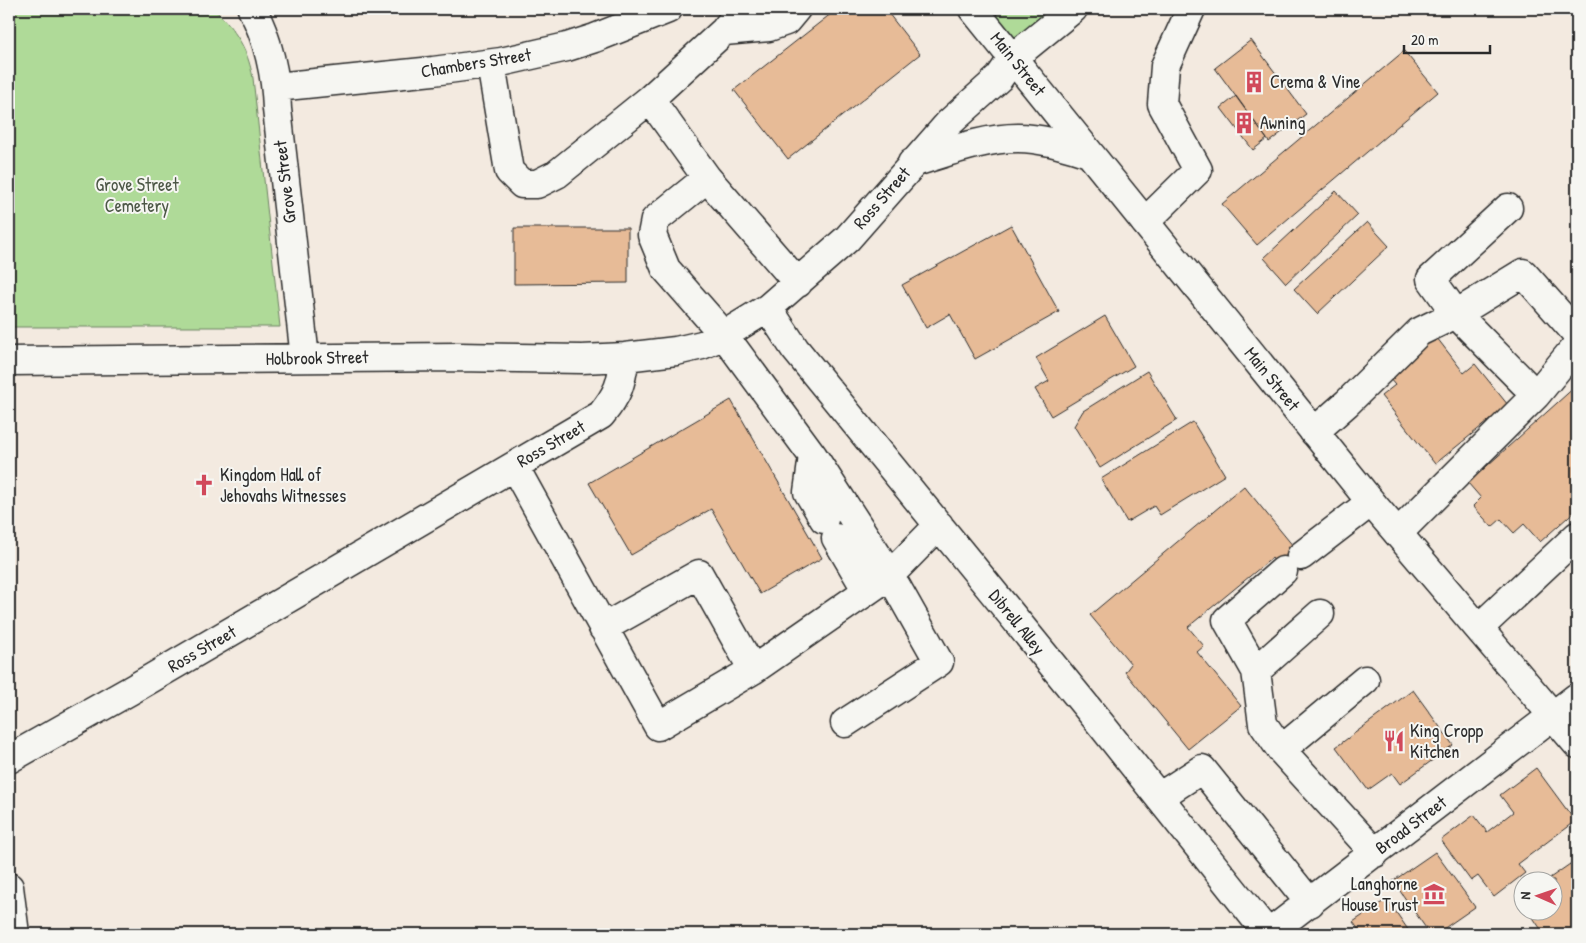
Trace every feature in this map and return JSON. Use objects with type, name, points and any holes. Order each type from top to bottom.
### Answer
[{"type":"street","name":"Grove Street","points":[[252,9],[268,48],[276,87],[306,358]]},
{"type":"street","name":"Chambers Street","points":[[276,87],[490,64],[567,47],[668,9]]},
{"type":"street","points":[[490,64],[509,171],[522,184],[537,184],[564,169],[650,99],[724,31],[741,9]]},
{"type":"street","points":[[724,31],[769,27],[786,21],[796,9]]},
{"type":"street","name":"Main Street","points":[[973,9],[1371,502],[1577,744]]},
{"type":"street","name":"Ross Street","points":[[9,759],[133,689],[601,415],[614,399],[622,380],[625,357],[676,351],[702,345],[724,335],[768,308],[846,239],[949,123],[999,78],[1013,58],[1073,9]]},
{"type":"street","points":[[1145,222],[1198,170],[1162,104],[1165,66],[1191,9]]},
{"type":"street","points":[[650,99],[707,178],[798,282]]},
{"type":"street","points":[[912,163],[984,142],[1019,138],[1050,142],[1089,153]]},
{"type":"street","points":[[707,178],[655,220],[652,235],[666,269],[724,335],[813,456],[890,575],[939,662],[845,723]]},
{"type":"street","points":[[1508,208],[1431,279],[1456,314],[1536,395]]},
{"type":"street","points":[[1314,432],[1347,403],[1419,332],[1456,314],[1522,273],[1577,334]]},
{"type":"street","name":"Dibrell Alley","points":[[768,308],[795,349],[1268,934]]},
{"type":"street","points":[[1398,533],[1536,395],[1577,345]]},
{"type":"street","name":"Holbrook Street","points":[[9,361],[458,357],[582,359],[625,357]]},
{"type":"street","points":[[813,456],[808,492],[867,591]]},
{"type":"street","points":[[514,466],[658,726],[753,670],[890,575],[938,525]]},
{"type":"street","points":[[1371,502],[1292,563],[1227,620],[1256,671],[1262,724],[1281,750],[1375,853]]},
{"type":"street","points":[[1478,628],[1577,536]]},
{"type":"street","points":[[604,628],[699,574],[753,670]]},
{"type":"street","points":[[1256,671],[1320,614]]},
{"type":"street","points":[[1281,750],[1365,680]]},
{"type":"street","name":"Broad Street","points":[[1268,934],[1577,697]]},
{"type":"street","points":[[1159,797],[1202,769],[1310,903]]},
{"type":"street","points":[[9,888],[15,934]]},
{"type":"green space","name":"Grove Street Cemetery","points":[[9,9],[214,9],[229,25],[244,48],[253,78],[280,327],[9,327]]},
{"type":"green space","points":[[973,9],[1073,9],[1013,58]]},
{"type":"building","points":[[837,9],[885,9],[920,54],[788,159],[734,90]]},
{"type":"building","name":"Crema & Vine","points":[[1251,40],[1306,114],[1269,142],[1215,68]]},
{"type":"building","points":[[1404,51],[1438,92],[1257,245],[1222,204]]},
{"type":"building","name":"Awning","points":[[1236,96],[1267,139],[1253,150],[1221,108]]},
{"type":"building","points":[[1336,191],[1358,215],[1286,283],[1264,258]]},
{"type":"building","points":[[1367,222],[1389,246],[1317,314],[1294,289]]},
{"type":"building","points":[[1011,225],[1059,312],[975,359],[950,314],[926,328],[902,285]]},
{"type":"building","points":[[514,228],[628,228],[628,283],[514,284]]},
{"type":"building","points":[[1105,316],[1134,366],[1051,416],[1035,389],[1049,381],[1036,358]]},
{"type":"building","points":[[1437,338],[1464,373],[1475,364],[1508,405],[1435,464],[1381,396],[1395,385],[1383,371],[1409,351]]},
{"type":"building","points":[[1147,371],[1177,420],[1100,468],[1074,426],[1083,411]]},
{"type":"building","points":[[1577,385],[1577,509],[1540,542],[1524,524],[1514,533],[1501,519],[1492,527],[1473,506],[1481,498],[1468,483]]},
{"type":"building","points":[[731,400],[822,558],[760,594],[711,509],[631,555],[589,483]]},
{"type":"building","points":[[1193,422],[1225,475],[1160,515],[1154,506],[1127,522],[1101,479]]},
{"type":"building","points":[[1244,486],[1307,563],[1289,578],[1272,558],[1188,627],[1204,646],[1197,652],[1241,706],[1188,749],[1125,672],[1131,664],[1090,615]]},
{"type":"building","points":[[1413,690],[1453,745],[1400,784],[1392,773],[1368,790],[1336,747]]},
{"type":"building","points":[[1536,768],[1575,821],[1518,864],[1523,870],[1514,870],[1514,882],[1494,897],[1478,876],[1471,881],[1441,840],[1474,815],[1487,832],[1513,812],[1500,795]]},
{"type":"building","name":"Langhorne House Trust","points":[[1435,852],[1475,907],[1436,934],[1430,934],[1393,881]]},
{"type":"building","points":[[1570,864],[1577,873],[1577,934],[1544,934],[1535,920],[1564,920],[1564,870],[1561,870]]},
{"type":"building","points":[[1387,899],[1411,934],[1362,934],[1353,922]]},
{"type":"place","name":"Crema & Vine","points":[[1254,82]]},
{"type":"place","name":"Awning","points":[[1244,123]]},
{"type":"place","name":"Kingdom Hall of Jehovahs Witnesses","points":[[204,485]]},
{"type":"place","name":"King Cropp Kitchen","points":[[1394,741]]},
{"type":"place","name":"Langhorne House Trust","points":[[1434,894]]}]
